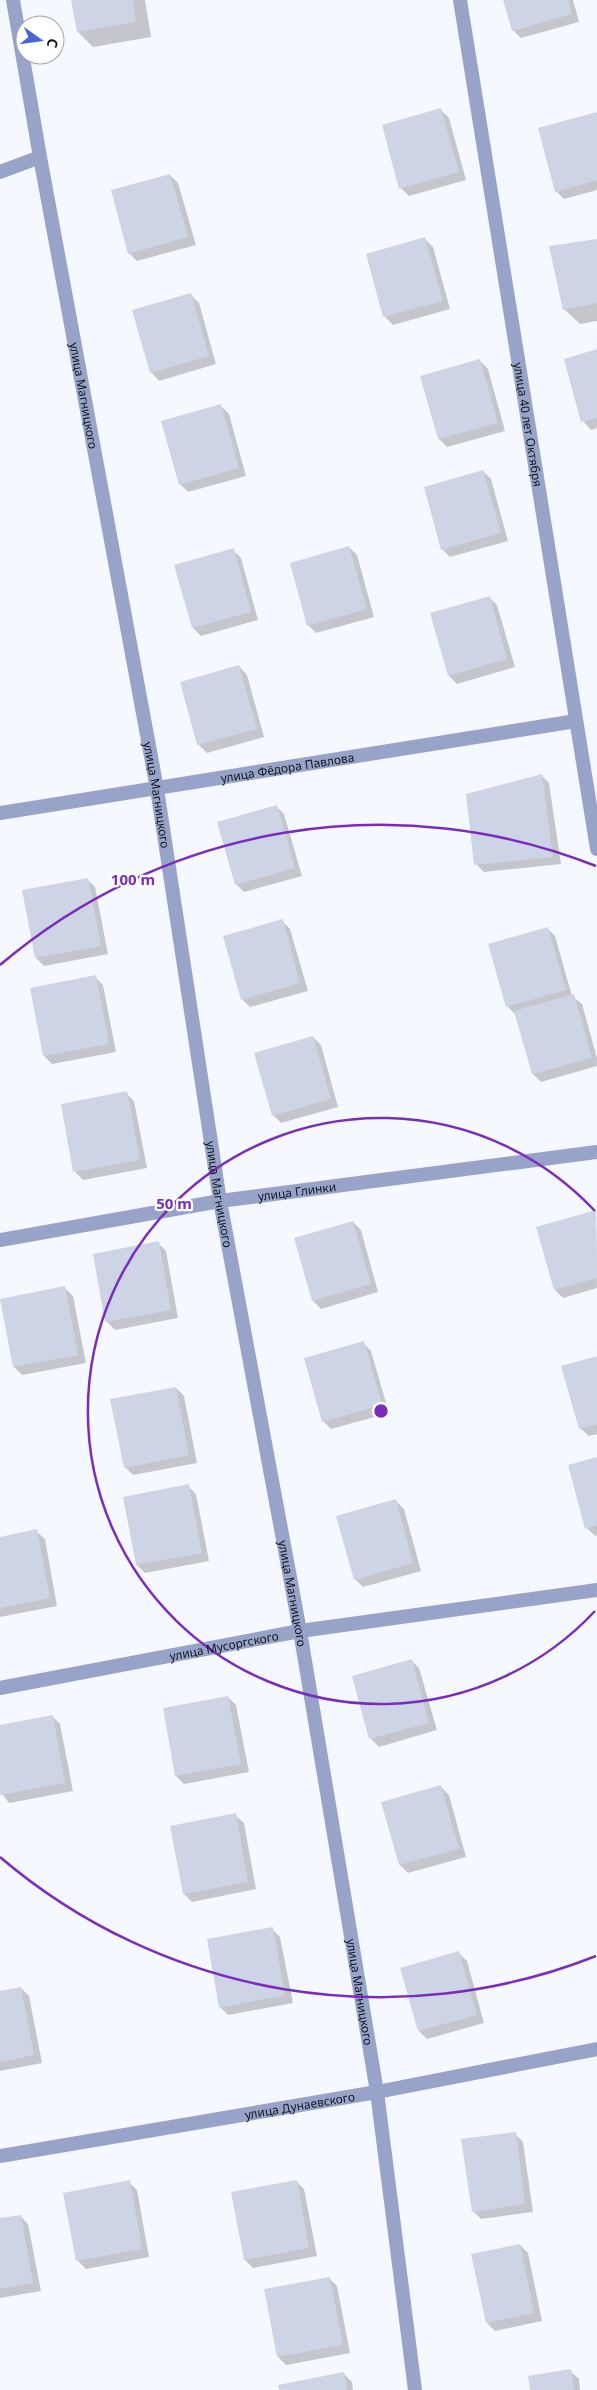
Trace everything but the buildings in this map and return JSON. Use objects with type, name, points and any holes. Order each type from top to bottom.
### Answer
[{"type":"street","name":"улица Магницкого","points":[[13,0],[40,157],[157,789],[220,1201],[300,1631],[377,2092],[415,2390]]},
{"type":"street","name":"улица 40 лет Октября","points":[[460,0],[597,849]]},
{"type":"street","points":[[0,172],[40,157]]},
{"type":"street","name":"улица Фёдора Павлова","points":[[0,813],[576,721]]},
{"type":"street","name":"улица Глинки","points":[[0,1240],[220,1201],[597,1152]]},
{"type":"street","name":"улица Мусоргского","points":[[0,1688],[300,1631],[597,1590]]},
{"type":"street","name":"улица Дунаевского","points":[[0,2156],[377,2092],[597,2049]]}]
